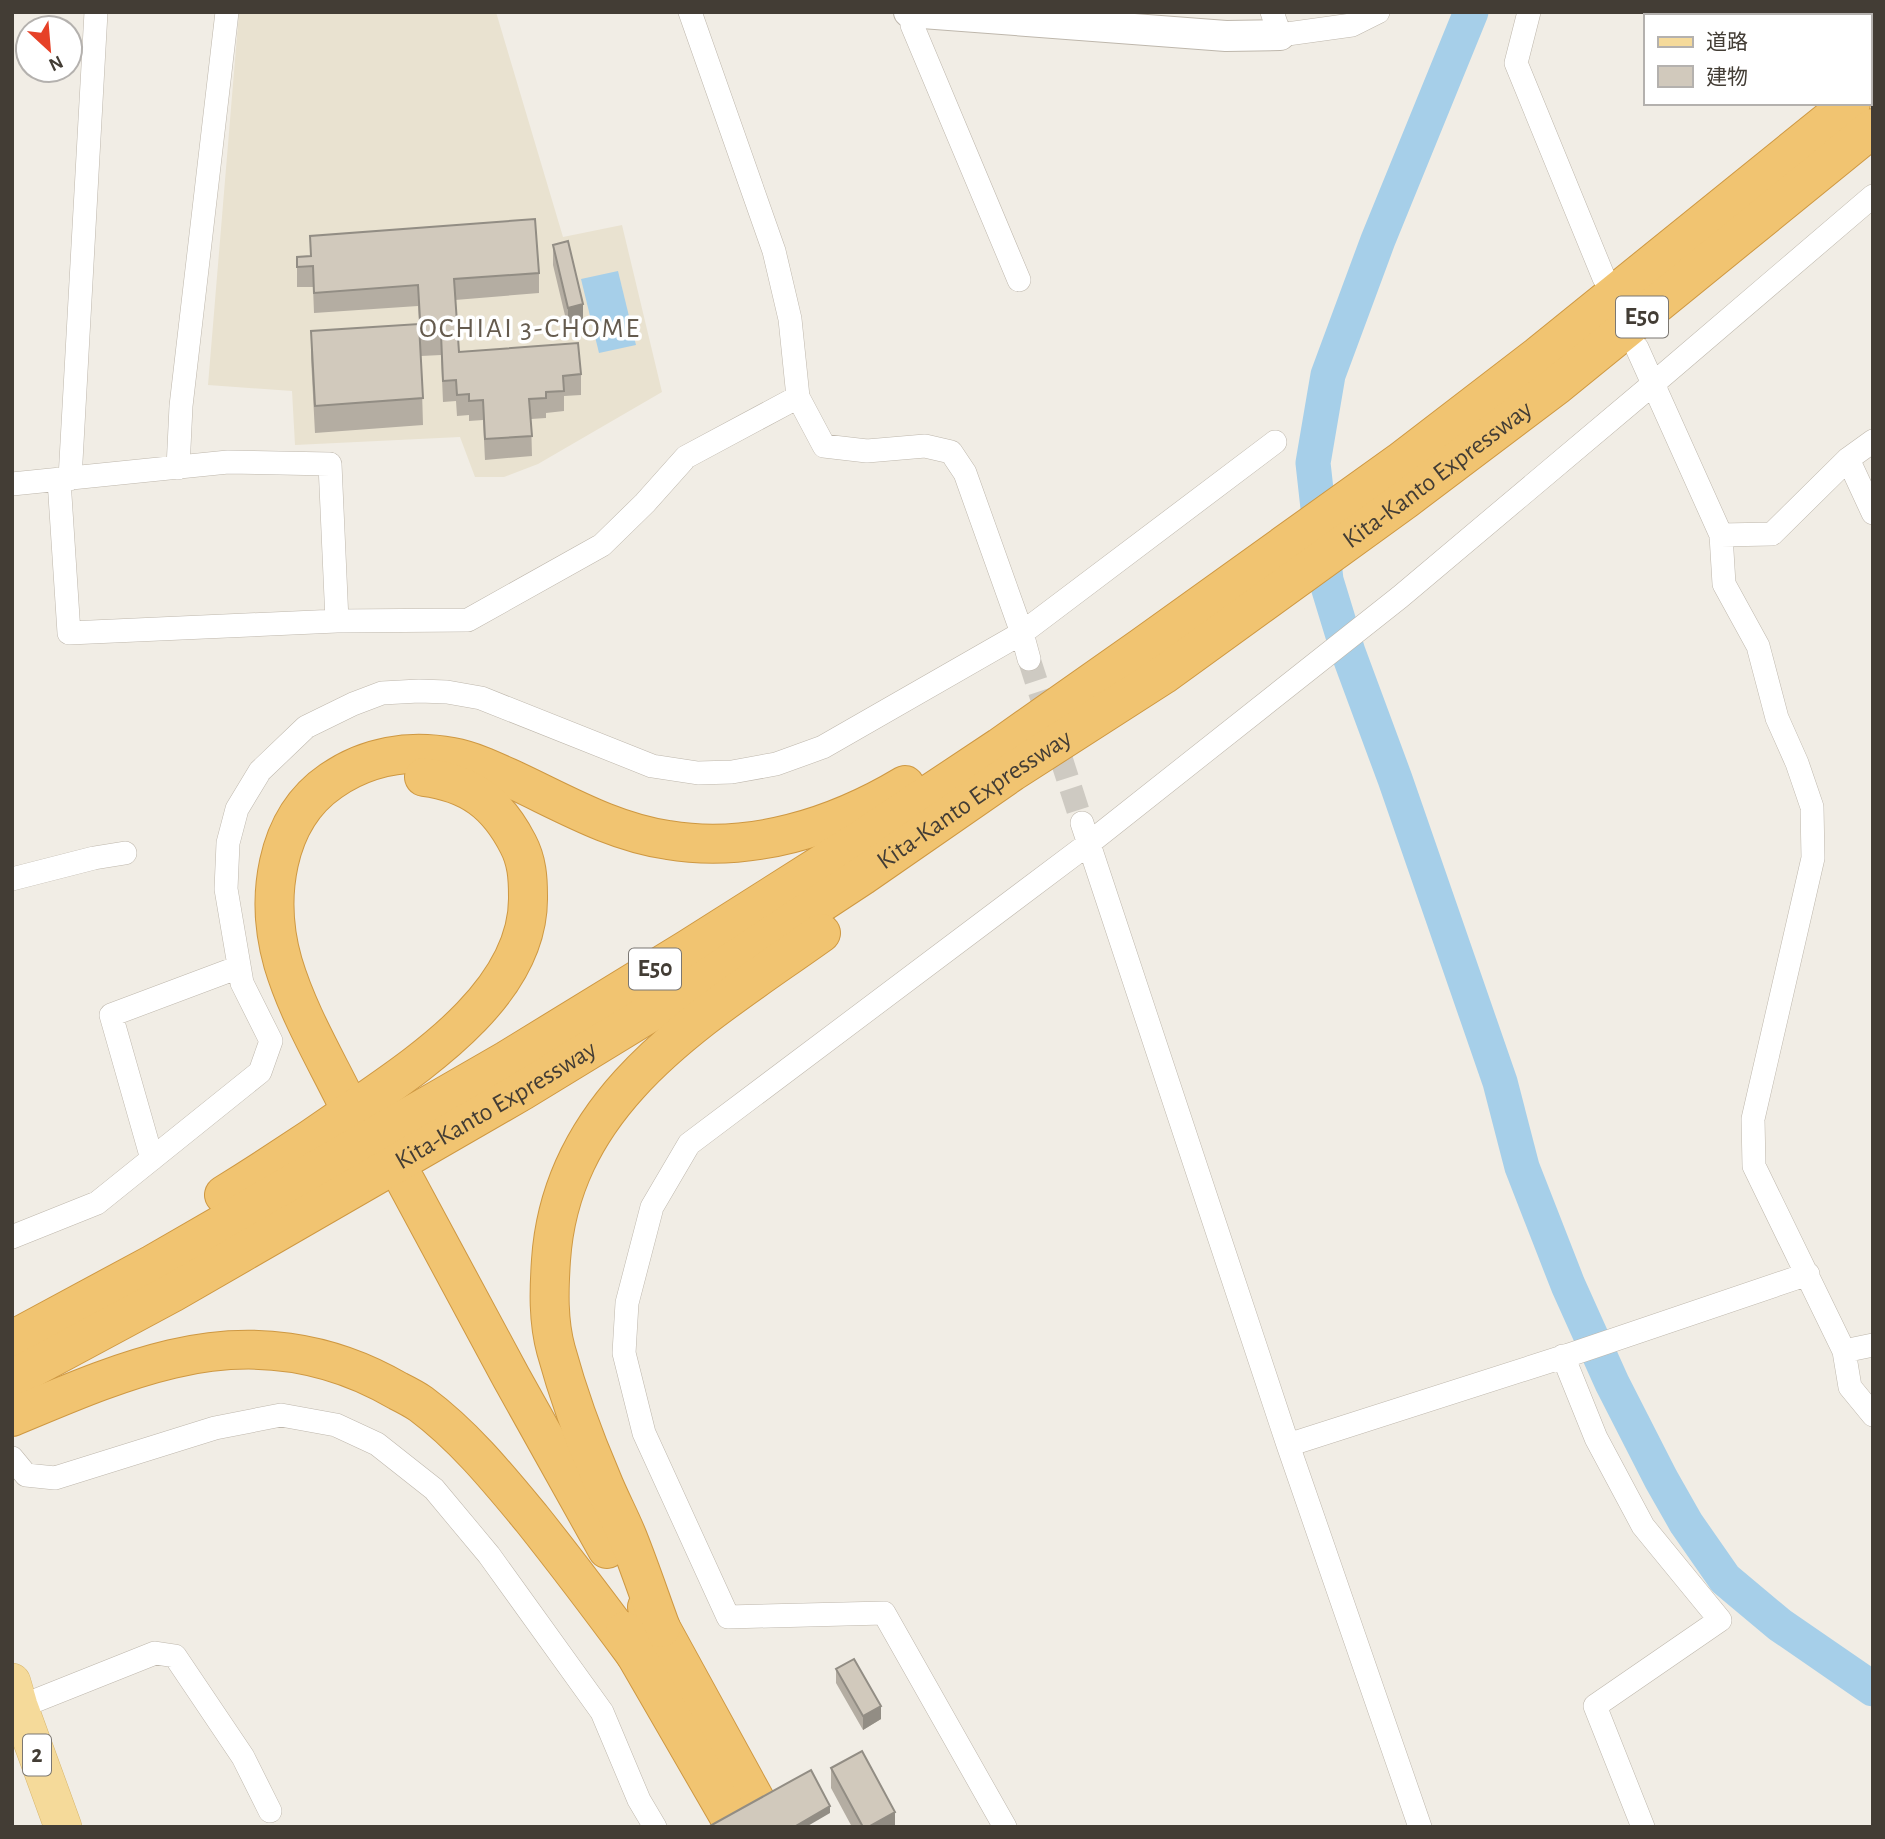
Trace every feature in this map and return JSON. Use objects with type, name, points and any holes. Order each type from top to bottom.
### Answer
[{"type":"highway","name":"Kita-Kanto Expressway","points":[[12,1379],[172,1293],[522,1091],[707,978],[862,876],[1012,772],[1163,675],[1400,462],[1558,340],[1849,105]]},
{"type":"highway","name":"Kita-Kanto Expressway","points":[[12,1340],[153,1264],[506,1060],[860,840],[1142,648],[1406,499],[1557,385],[1873,128]]},
{"type":"highway","points":[[12,1323],[145,1245],[302,1146],[410,1070],[454,1034],[485,1001],[510,966],[523,935],[528,904],[528,874],[522,851],[508,825],[494,807],[472,790],[444,779],[411,775],[383,778],[341,798],[323,815],[307,837],[298,862],[294,919],[298,948],[351,1093],[294,993],[282,960],[276,923],[277,864],[286,837],[300,811],[317,791],[337,777],[360,764],[390,755],[453,757],[488,769],[594,819],[668,841],[741,843],[779,837],[813,828],[898,790],[981,738],[1136,632],[1278,572]]},
{"type":"highway","points":[[648,1641],[628,1537],[581,1428],[555,1346],[550,1307],[552,1239],[569,1176],[582,1148],[619,1094],[684,1031],[1025,787],[1163,675]]},
{"type":"highway","points":[[398,1186],[505,1364],[606,1547],[648,1641],[752,1826]]},
{"type":"highway","points":[[12,1416],[125,1372],[196,1355],[256,1349],[303,1354],[344,1364],[383,1382],[420,1404],[456,1435],[484,1462],[573,1570],[648,1641]]},
{"type":"main road","name":"2","points":[[14,1699],[63,1827]]},
{"type":"main road","name":"2","points":[[12,1756],[38,1827]]},
{"type":"street","points":[[96,12],[65,479],[69,633],[337,621],[468,621],[602,545],[645,503],[686,457],[798,397]]},
{"type":"street","points":[[178,468],[181,406],[227,12]]},
{"type":"street","points":[[690,12],[774,251],[790,319],[798,397],[824,446],[867,451],[925,446],[951,452],[965,473],[1030,659]]},
{"type":"street","points":[[909,12],[1094,20],[1226,36],[1276,24],[1352,25],[1378,12]]},
{"type":"street","points":[[916,12],[912,25],[1019,280]]},
{"type":"street","points":[[1529,12],[1516,63],[1604,278]]},
{"type":"street","points":[[1005,1827],[884,1612],[728,1617],[644,1433],[624,1353],[627,1303],[652,1207],[689,1144],[1085,833],[1336,649],[1873,196]]},
{"type":"street","points":[[1637,348],[1721,536],[1724,584],[1758,646],[1777,718],[1797,763],[1811,807],[1813,858],[1753,1119],[1754,1166],[1844,1351],[1850,1387],[1873,1415]]},
{"type":"street","points":[[1721,536],[1772,534],[1848,459],[1873,441]]},
{"type":"street","points":[[12,1237],[97,1203],[260,1072],[271,1041],[242,983],[226,889],[228,843],[237,809],[260,771],[306,727],[382,693],[447,692],[481,698],[652,766],[698,773],[732,772],[776,764],[823,747],[1022,633],[1275,442]]},
{"type":"street","points":[[1848,459],[1873,513]]},
{"type":"street","points":[[12,484],[228,463],[330,464],[337,621]]},
{"type":"street","points":[[1085,833],[1289,1445],[1420,1827]]},
{"type":"street","points":[[12,879],[125,853]]},
{"type":"street","points":[[152,1159],[111,1016],[239,967]]},
{"type":"street","points":[[1289,1445],[1808,1275]]},
{"type":"street","points":[[1844,1351],[1873,1346]]},
{"type":"street","points":[[1572,1353],[1596,1438],[1643,1526],[1720,1620],[1595,1706],[1643,1827]]},
{"type":"street","points":[[12,1458],[26,1475],[55,1478],[215,1428],[281,1415],[336,1425],[377,1444],[434,1489],[489,1555],[602,1712],[639,1800],[655,1827]]},
{"type":"street","points":[[14,1699],[155,1653],[175,1657],[243,1757],[270,1811]]},
{"type":"shaded area","points":[[239,12],[496,12],[563,237],[622,225],[662,392],[538,464],[504,477],[475,477],[460,437],[295,445],[292,391],[208,385]]},
{"type":"water","points":[[618,271],[636,345],[599,353],[581,279]]},
{"type":"building","points":[[535,219],[539,273],[454,279],[459,352],[578,343],[581,374],[563,376],[564,391],[546,392],[546,398],[529,399],[532,436],[485,439],[483,400],[469,401],[469,394],[457,395],[456,380],[443,381],[441,334],[421,336],[418,285],[314,293],[313,266],[297,267],[297,257],[311,256],[310,236]]},
{"type":"building","points":[[568,241],[583,304],[568,308],[553,245]]},
{"type":"building","points":[[419,324],[423,398],[315,406],[311,331]]},
{"type":"building","points":[[854,1659],[881,1706],[863,1716],[836,1669]]},
{"type":"building","points":[[862,1751],[895,1812],[868,1827],[863,1827],[831,1768]]},
{"type":"building","points":[[811,1770],[830,1806],[794,1827],[708,1827]]},
{"type":"waterway","points":[[1471,12],[1378,240],[1328,375],[1313,463],[1326,580],[1348,652],[1500,1082],[1522,1167],[1568,1285],[1612,1383],[1686,1523],[1725,1579],[1780,1625],[1873,1689]]},
{"type":"tunnel","points":[[1029,659],[1082,823]]},
{"type":"district","name":"OCHIAI 3-CHOME","points":[[530,329]]}]
